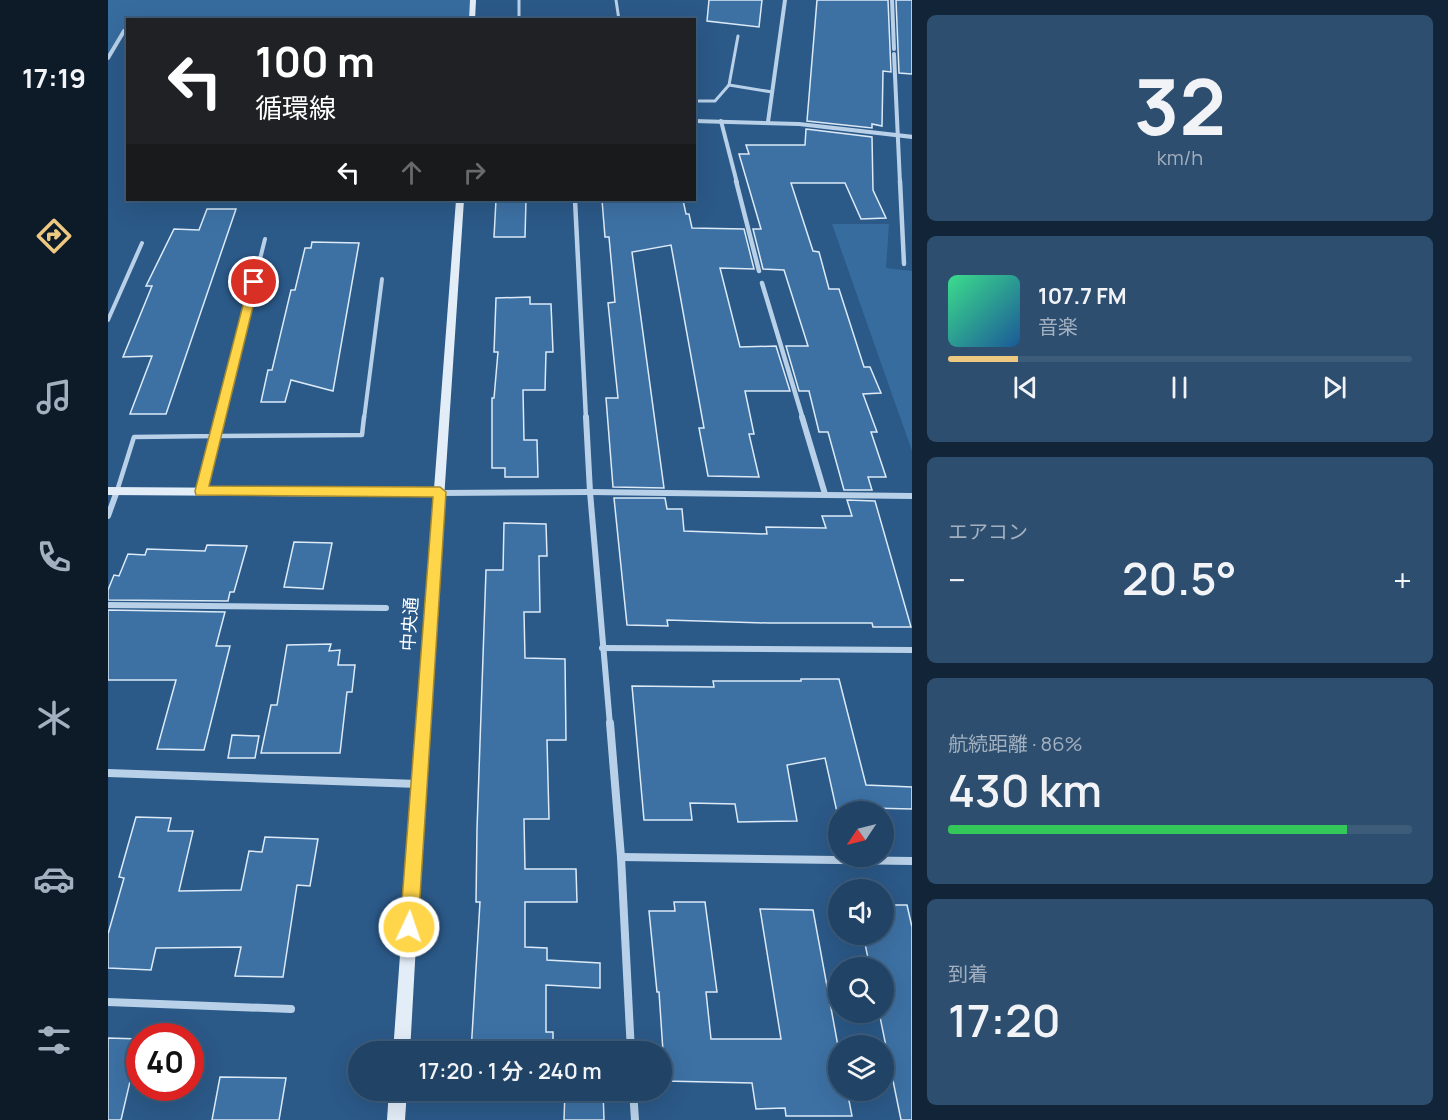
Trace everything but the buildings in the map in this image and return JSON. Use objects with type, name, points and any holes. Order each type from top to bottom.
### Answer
[{"type":"street","points":[[472,18],[473,0]]},
{"type":"street","points":[[768,122],[785,0]]},
{"type":"street","points":[[892,0],[894,48]]},
{"type":"street","points":[[108,57],[126,30]]},
{"type":"street","points":[[894,54],[904,264]]},
{"type":"street","points":[[696,121],[768,122],[912,137]]},
{"type":"street","points":[[721,121],[759,271]]},
{"type":"street","name":"中央通","points":[[402,1041],[460,201]]},
{"type":"street","points":[[574,201],[590,492],[621,858],[630,1041]]},
{"type":"street","points":[[762,283],[825,494]]},
{"type":"street","points":[[108,516],[112,491],[590,492],[912,496]]},
{"type":"street","points":[[108,605],[386,608]]},
{"type":"street","points":[[602,648],[912,650]]},
{"type":"street","points":[[108,773],[418,784]]},
{"type":"street","points":[[621,858],[912,861]]},
{"type":"street","points":[[108,1002],[291,1009]]},
{"type":"street","points":[[396,1120],[397,1101]]},
{"type":"street","points":[[633,1101],[634,1120]]},
{"type":"lane","points":[[519,0],[519,18]]},
{"type":"lane","points":[[616,0],[619,18]]},
{"type":"lane","points":[[696,101],[715,101],[729,85],[738,36]]},
{"type":"lane","points":[[729,85],[772,92]]},
{"type":"lane","points":[[201,491],[265,239]]},
{"type":"lane","points":[[108,320],[142,243]]},
{"type":"lane","points":[[112,491],[134,437],[362,435],[382,279]]},
{"type":"shaded area","points":[[108,0],[473,0],[472,18],[126,18],[126,30],[108,58]]},
{"type":"shaded area","points":[[832,224],[889,224],[886,268],[912,271],[912,451]]},
{"type":"route","points":[[254,282],[201,491],[440,492],[409,927]]}]
